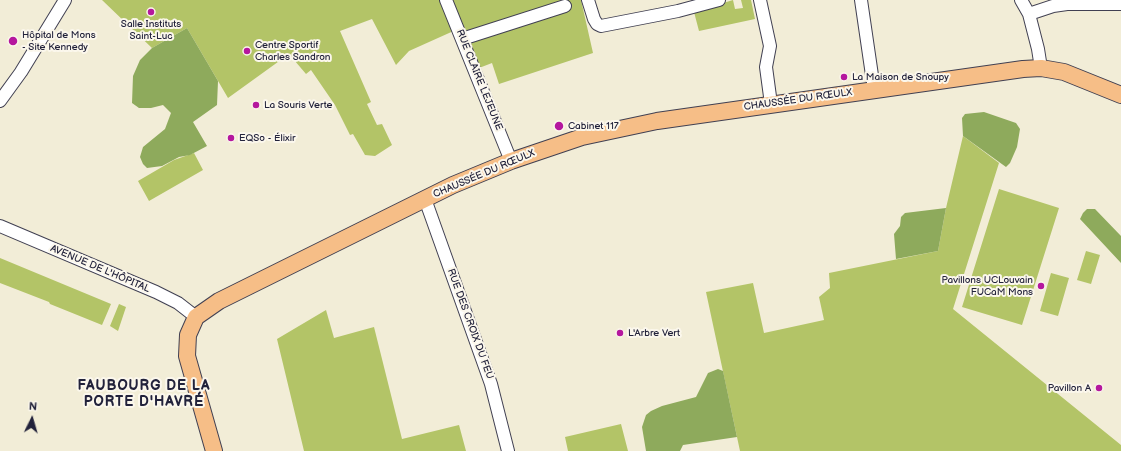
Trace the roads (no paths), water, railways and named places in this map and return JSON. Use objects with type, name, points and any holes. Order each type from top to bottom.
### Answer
[{"type":"main road","name":"CHAUSSÉE DU RŒULX","points":[[196,317],[219,301],[425,199],[511,161],[576,139],[632,126],[771,104],[1022,69],[1041,68],[1064,72],[1121,95]]},
{"type":"main road","points":[[196,317],[188,334],[187,356],[214,451]]},
{"type":"street","points":[[0,101],[21,72],[65,0]]},
{"type":"street","name":"RUE CLAIRE LEJEUNE","points":[[446,0],[511,161]]},
{"type":"street","points":[[588,0],[596,24],[601,26],[719,0]]},
{"type":"street","points":[[760,0],[770,46],[766,67],[771,104]]},
{"type":"street","points":[[861,0],[874,89]]},
{"type":"street","points":[[1021,0],[1029,14],[1041,68]]},
{"type":"street","points":[[1029,14],[1053,6],[1067,4],[1121,4]]},
{"type":"street","points":[[462,39],[565,6]]},
{"type":"street","name":"RUE DES CROIX DU FEU","points":[[425,199],[491,384],[508,451]]},
{"type":"street","name":"AVENUE DE L'HÔPITAL","points":[[0,226],[156,292],[178,303],[196,317]]},
{"type":"place","name":"Salle Instituts Saint-Luc","points":[[151,12]]},
{"type":"place","name":"Hôpital de Mons - Site Kennedy","points":[[13,41]]},
{"type":"place","name":"Centre Sportif Charles Sandron","points":[[247,51]]},
{"type":"place","name":"La Maison de Snoupy","points":[[844,77]]},
{"type":"place","name":"La Souris Verte","points":[[256,105]]},
{"type":"place","name":"Cabinet 117","points":[[559,126]]},
{"type":"place","name":"EQSo - Élixir","points":[[231,138]]},
{"type":"place","name":"Pavillons UCLouvain FUCaM Mons","points":[[1041,286]]},
{"type":"place","name":"L'Arbre Vert","points":[[620,333]]},
{"type":"place","name":"Pavillon A","points":[[1099,388]]},
{"type":"district","name":"FAUBOURG DE LA PORTE D'HAVRÉ","points":[[144,394]]}]
